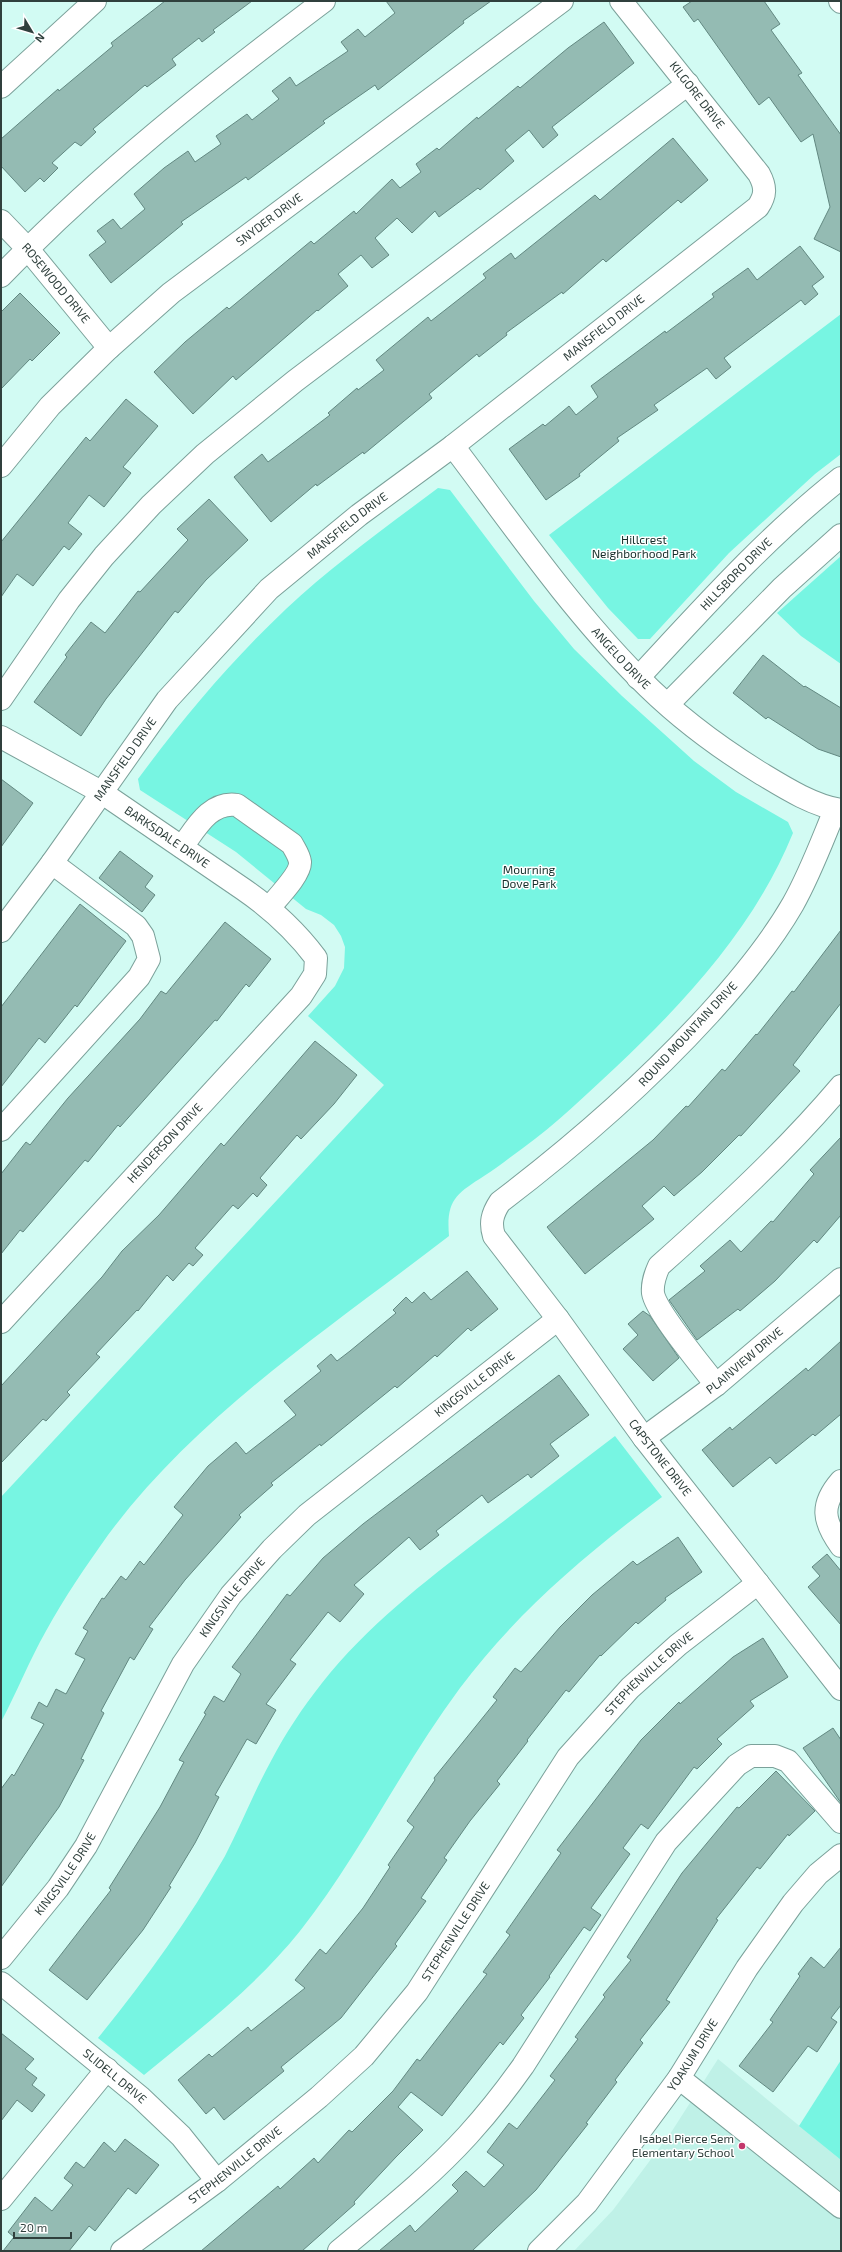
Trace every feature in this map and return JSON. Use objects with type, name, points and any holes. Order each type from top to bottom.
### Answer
[{"type":"street","points":[[1,88],[95,1]]},
{"type":"street","points":[[1,276],[27,248],[162,127],[236,67],[324,1]]},
{"type":"street","name":"SNYDER DRIVE","points":[[1,466],[50,406],[109,348],[171,293],[562,1]]},
{"type":"street","name":"KILGORE DRIVE","points":[[621,1],[759,174],[764,182],[765,193]]},
{"type":"street","points":[[1,699],[69,600],[104,556],[151,505],[205,454],[294,381],[688,84]]},
{"type":"street","name":"MANSFIELD DRIVE","points":[[1,931],[52,863],[167,700],[269,589],[359,515],[453,446],[749,216],[758,207],[765,193]]},
{"type":"street","name":"ROSEWOOD DRIVE","points":[[1,220],[27,248],[109,348]]},
{"type":"street","name":"ANGELO DRIVE","points":[[453,446],[579,611],[638,678],[668,704],[740,760],[773,781],[838,810]]},
{"type":"street","name":"HILLSBORO DRIVE","points":[[638,678],[739,568],[810,502],[841,478]]},
{"type":"street","points":[[668,704],[782,588],[841,535]]},
{"type":"street","name":"BARKSDALE DRIVE","points":[[1,737],[101,792],[269,908],[298,934],[316,958]]},
{"type":"street","points":[[182,847],[205,816],[219,806],[229,804],[237,805],[292,844],[297,853],[300,863],[296,874],[269,908]]},
{"type":"street","name":"ROUND MOUNTAIN DRIVE","points":[[492,1218],[500,1202],[603,1119],[641,1086],[676,1051],[752,965],[794,903],[838,810]]},
{"type":"street","points":[[1,1130],[139,977],[146,967],[149,958],[143,936],[136,926],[52,863]]},
{"type":"street","name":"HENDERSON DRIVE","points":[[1,1322],[301,996],[315,974],[316,958]]},
{"type":"street","points":[[716,1385],[656,1304],[653,1284],[655,1274],[659,1266],[730,1202],[822,1109],[841,1086]]},
{"type":"street","name":"CAPSTONE DRIVE","points":[[492,1218],[494,1236],[558,1319],[644,1438],[758,1583],[838,1679]]},
{"type":"street","name":"PLAINVIEW DRIVE","points":[[644,1438],[716,1385],[841,1279]]},
{"type":"street","name":"KINGSVILLE DRIVE","points":[[1,1958],[58,1888],[86,1846],[183,1664],[236,1589],[272,1549],[307,1515],[558,1319]]},
{"type":"street","points":[[841,1481],[828,1498],[826,1510],[828,1525],[841,1546]]},
{"type":"street","name":"STEPHENVILLE DRIVE","points":[[122,2251],[217,2181],[320,2096],[364,2056],[417,1992],[568,1757],[646,1674],[678,1645],[758,1583]]},
{"type":"street","points":[[339,2251],[435,2168],[467,2136],[499,2099],[523,2066],[666,1842],[736,1765],[751,1756],[775,1756],[788,1761],[841,1822]]},
{"type":"street","name":"YOAKUM DRIVE","points":[[539,2251],[587,2203],[679,2078],[747,1968],[792,1903],[818,1874],[841,1855]]},
{"type":"street","name":"SLIDELL DRIVE","points":[[1,1982],[140,2097],[181,2136],[217,2181]]},
{"type":"street","points":[[1,2199],[106,2069]]},
{"type":"street","points":[[679,2078],[841,2206]]},
{"type":"shaded area","name":"Isabel Pierce Sem Elementary School","points":[[718,2059],[841,2160],[841,2251],[574,2251],[613,2210],[672,2131]]},
{"type":"green space","name":"Hillcrest Neighborhood Park","points":[[841,314],[841,454],[815,474],[729,553],[650,639],[638,639],[608,608],[549,535]]},
{"type":"green space","name":"Mourning Dove Park","points":[[438,488],[450,490],[534,601],[574,649],[622,696],[694,761],[736,792],[788,822],[793,833],[777,867],[739,930],[694,988],[669,1015],[582,1099],[547,1129],[499,1166],[460,1193],[451,1206],[448,1224],[449,1236],[268,1374],[183,1450],[144,1491],[108,1535],[60,1606],[40,1642],[1,1722],[1,1497],[384,1085],[308,1016],[335,986],[344,968],[345,947],[341,936],[334,925],[321,915],[306,909],[236,852],[140,790],[138,779],[172,734],[208,691],[246,649],[286,609],[341,562]]},
{"type":"green space","points":[[841,556],[841,664],[801,636],[777,613]]},
{"type":"green space","points":[[615,1436],[662,1497],[580,1562],[529,1609],[505,1634],[460,1688],[439,1718],[342,1872],[300,1931],[264,1971],[226,2007],[144,2075],[98,2038],[149,1972],[196,1904],[225,1856],[276,1751],[288,1731],[322,1683],[339,1662],[396,1606],[459,1555]]},
{"type":"green space","points":[[841,2060],[841,2160],[799,2126]]},
{"type":"building","points":[[165,1],[252,1],[213,30],[215,32],[202,42],[199,38],[172,59],[176,65],[147,87],[145,85],[93,129],[96,132],[81,146],[75,142],[52,163],[58,168],[44,182],[40,178],[25,192],[1,166],[1,139],[58,89],[59,91],[113,46],[111,43]]},
{"type":"building","points":[[386,1],[491,1],[463,21],[464,23],[378,90],[375,85],[323,121],[325,123],[248,180],[246,177],[181,222],[183,224],[111,283],[89,255],[106,242],[97,231],[113,219],[121,229],[145,209],[134,194],[164,168],[188,151],[195,162],[221,144],[216,136],[247,114],[252,120],[279,99],[272,91],[290,77],[296,86],[348,51],[341,42],[358,29],[365,37],[395,13]]},
{"type":"building","points":[[692,1],[764,1],[780,24],[771,30],[802,73],[798,75],[841,135],[841,252],[814,239],[830,207],[813,134],[801,142],[769,97],[759,105],[698,19],[694,22],[683,7]]},
{"type":"building","points":[[604,22],[634,63],[552,127],[558,135],[543,148],[529,130],[505,150],[514,161],[480,190],[478,188],[439,217],[435,211],[412,233],[397,218],[375,238],[389,255],[372,268],[361,255],[338,274],[348,286],[318,311],[317,310],[236,380],[233,376],[193,414],[154,372],[185,342],[227,307],[229,309],[311,241],[314,244],[354,211],[356,214],[392,179],[400,188],[421,172],[416,164],[437,148],[439,150],[477,117],[478,119],[518,86],[520,88],[568,48]]},
{"type":"building","points":[[673,138],[708,180],[681,203],[678,200],[606,262],[603,259],[563,294],[562,292],[506,333],[507,335],[479,357],[477,354],[429,394],[432,398],[364,454],[363,452],[317,486],[316,484],[271,522],[234,477],[262,454],[268,462],[330,415],[328,413],[357,388],[358,390],[384,370],[376,360],[428,317],[431,321],[486,278],[483,274],[511,253],[515,259],[595,195],[600,200]]},
{"type":"building","points":[[800,246],[824,277],[812,286],[818,294],[805,305],[801,300],[724,358],[731,367],[716,379],[707,368],[654,405],[658,410],[617,438],[619,441],[579,474],[580,476],[546,500],[509,449],[543,424],[545,426],[569,406],[576,415],[598,397],[591,386],[714,297],[712,294],[748,268],[757,280]]},
{"type":"building","points":[[20,293],[60,333],[32,361],[30,359],[1,389],[1,312]]},
{"type":"building","points":[[126,399],[158,426],[123,467],[131,473],[104,507],[89,495],[68,523],[82,534],[69,550],[64,546],[33,586],[17,574],[1,597],[1,542],[86,437],[90,441]]},
{"type":"building","points":[[209,499],[248,540],[206,580],[178,613],[175,611],[106,699],[81,736],[34,702],[67,657],[65,655],[91,622],[105,633],[138,591],[140,592],[188,540],[177,529]]},
{"type":"building","points":[[763,655],[804,687],[805,686],[841,708],[841,757],[818,749],[768,717],[766,719],[733,693]]},
{"type":"building","points":[[1,779],[33,803],[1,847]]},
{"type":"building","points":[[120,851],[153,876],[145,887],[155,895],[142,912],[99,878]]},
{"type":"building","points":[[80,904],[126,941],[77,1007],[75,1005],[45,1043],[39,1038],[1,1087],[1,1007]]},
{"type":"building","points":[[225,922],[271,959],[249,987],[246,984],[217,1021],[215,1020],[120,1127],[118,1125],[88,1162],[85,1160],[23,1232],[20,1230],[1,1254],[1,1174],[26,1142],[30,1145],[68,1098],[140,1019],[161,991],[166,994]]},
{"type":"building","points":[[841,930],[841,1003],[793,1065],[800,1071],[741,1136],[739,1135],[702,1172],[674,1196],[664,1186],[642,1206],[654,1219],[585,1274],[547,1227],[653,1140],[686,1106],[688,1107],[722,1069],[725,1071],[756,1034],[757,1035],[792,991],[794,992]]},
{"type":"building","points":[[315,1041],[357,1075],[334,1104],[301,1139],[297,1135],[260,1178],[267,1185],[257,1197],[253,1193],[238,1209],[233,1205],[195,1248],[203,1255],[193,1266],[189,1263],[173,1281],[167,1275],[138,1311],[137,1310],[96,1354],[100,1357],[67,1392],[70,1395],[46,1421],[43,1419],[1,1463],[1,1386],[102,1277],[122,1251],[159,1215],[221,1143],[224,1146]]},
{"type":"building","points":[[841,1137],[841,1215],[817,1243],[814,1240],[775,1281],[740,1311],[738,1309],[697,1340],[669,1300],[705,1271],[700,1266],[730,1240],[741,1252],[771,1221],[773,1222],[814,1174],[810,1170]]},
{"type":"building","points":[[467,1271],[498,1309],[471,1331],[468,1328],[437,1357],[435,1355],[397,1388],[395,1386],[321,1446],[320,1444],[271,1483],[273,1485],[239,1515],[241,1517],[185,1580],[149,1627],[153,1629],[134,1660],[130,1657],[101,1711],[104,1713],[81,1759],[84,1760],[59,1807],[1,1887],[1,1789],[12,1774],[14,1776],[44,1724],[31,1718],[39,1702],[47,1707],[56,1689],[66,1694],[85,1659],[75,1654],[88,1631],[83,1628],[102,1598],[104,1599],[121,1576],[126,1580],[140,1561],[144,1565],[183,1515],[174,1507],[208,1466],[236,1442],[246,1454],[296,1415],[284,1401],[321,1371],[317,1366],[331,1354],[337,1361],[350,1351],[396,1313],[393,1310],[406,1297],[412,1303],[424,1292],[431,1300]]},
{"type":"building","points":[[643,1311],[650,1316],[679,1358],[653,1381],[623,1349],[638,1335],[628,1324]]},
{"type":"building","points":[[841,1341],[841,1414],[815,1436],[813,1434],[776,1464],[770,1457],[733,1487],[702,1450],[730,1427],[732,1430],[806,1368],[808,1371]]},
{"type":"building","points":[[559,1375],[589,1415],[550,1444],[559,1456],[531,1478],[528,1474],[488,1503],[482,1495],[436,1531],[439,1535],[420,1550],[409,1537],[354,1585],[364,1594],[340,1622],[328,1612],[290,1660],[296,1664],[266,1704],[276,1710],[256,1744],[247,1739],[215,1795],[219,1797],[195,1843],[169,1886],[171,1887],[143,1930],[87,2000],[49,1970],[111,1890],[109,1888],[160,1807],[184,1762],[179,1760],[206,1714],[204,1713],[214,1696],[224,1702],[241,1674],[232,1667],[287,1594],[290,1596],[323,1558],[363,1524]]},
{"type":"building","points":[[678,1537],[702,1572],[665,1598],[666,1600],[638,1624],[636,1622],[601,1656],[600,1655],[569,1692],[566,1690],[497,1781],[500,1784],[470,1821],[444,1858],[447,1860],[421,1898],[426,1901],[395,1944],[397,1946],[341,2018],[281,2067],[284,2071],[224,2120],[214,2107],[206,2114],[178,2080],[209,2054],[212,2057],[248,2027],[251,2031],[305,1988],[295,1980],[320,1949],[326,1954],[363,1908],[390,1867],[388,1865],[414,1827],[407,1821],[435,1780],[434,1778],[497,1700],[493,1697],[515,1668],[521,1672],[560,1627],[592,1595],[633,1561],[637,1565]]},
{"type":"building","points":[[827,1554],[841,1571],[841,1625],[808,1587],[820,1576],[812,1567]]},
{"type":"building","points":[[763,1638],[788,1677],[750,1701],[754,1706],[717,1739],[722,1744],[697,1769],[694,1767],[648,1829],[641,1824],[623,1848],[630,1854],[591,1908],[601,1915],[590,1931],[584,1927],[549,1976],[550,1977],[521,2015],[524,2018],[503,2045],[500,2042],[442,2116],[411,2092],[398,2107],[423,2130],[354,2202],[355,2204],[302,2251],[201,2251],[278,2186],[280,2189],[314,2158],[318,2163],[349,2130],[352,2132],[393,2091],[417,2059],[420,2061],[487,1974],[483,1972],[510,1935],[506,1932],[561,1853],[557,1850],[641,1740],[679,1702],[680,1704],[733,1657]]},
{"type":"building","points":[[833,1728],[841,1740],[841,1803],[803,1748]]},
{"type":"building","points":[[776,1771],[815,1811],[789,1836],[788,1834],[760,1869],[757,1867],[716,1919],[718,1920],[666,2000],[670,2002],[640,2040],[643,2043],[615,2080],[617,2082],[586,2123],[588,2124],[536,2190],[472,2251],[379,2251],[410,2225],[415,2232],[458,2191],[452,2185],[466,2171],[484,2187],[504,2165],[487,2152],[509,2123],[517,2129],[555,2080],[550,2076],[578,2039],[575,2037],[605,1997],[603,1995],[631,1960],[627,1957],[682,1873],[737,1807],[739,1808]]},
{"type":"building","points":[[841,1947],[841,2005],[831,2018],[837,2022],[817,2052],[808,2046],[773,2092],[739,2066],[773,2022],[770,2020],[800,1976],[798,1974],[811,1957],[824,1968]]},
{"type":"building","points":[[1,2033],[34,2059],[25,2069],[37,2078],[32,2085],[45,2095],[32,2112],[17,2100],[1,2121]]},
{"type":"building","points":[[125,2139],[159,2165],[136,2194],[128,2188],[95,2231],[89,2226],[69,2251],[3,2251],[14,2237],[8,2232],[35,2197],[52,2211],[73,2185],[64,2178],[76,2162],[84,2168],[104,2142],[115,2152]]},
{"type":"place","name":"Isabel Pierce Sem Elementary School","points":[[742,2146]]}]
